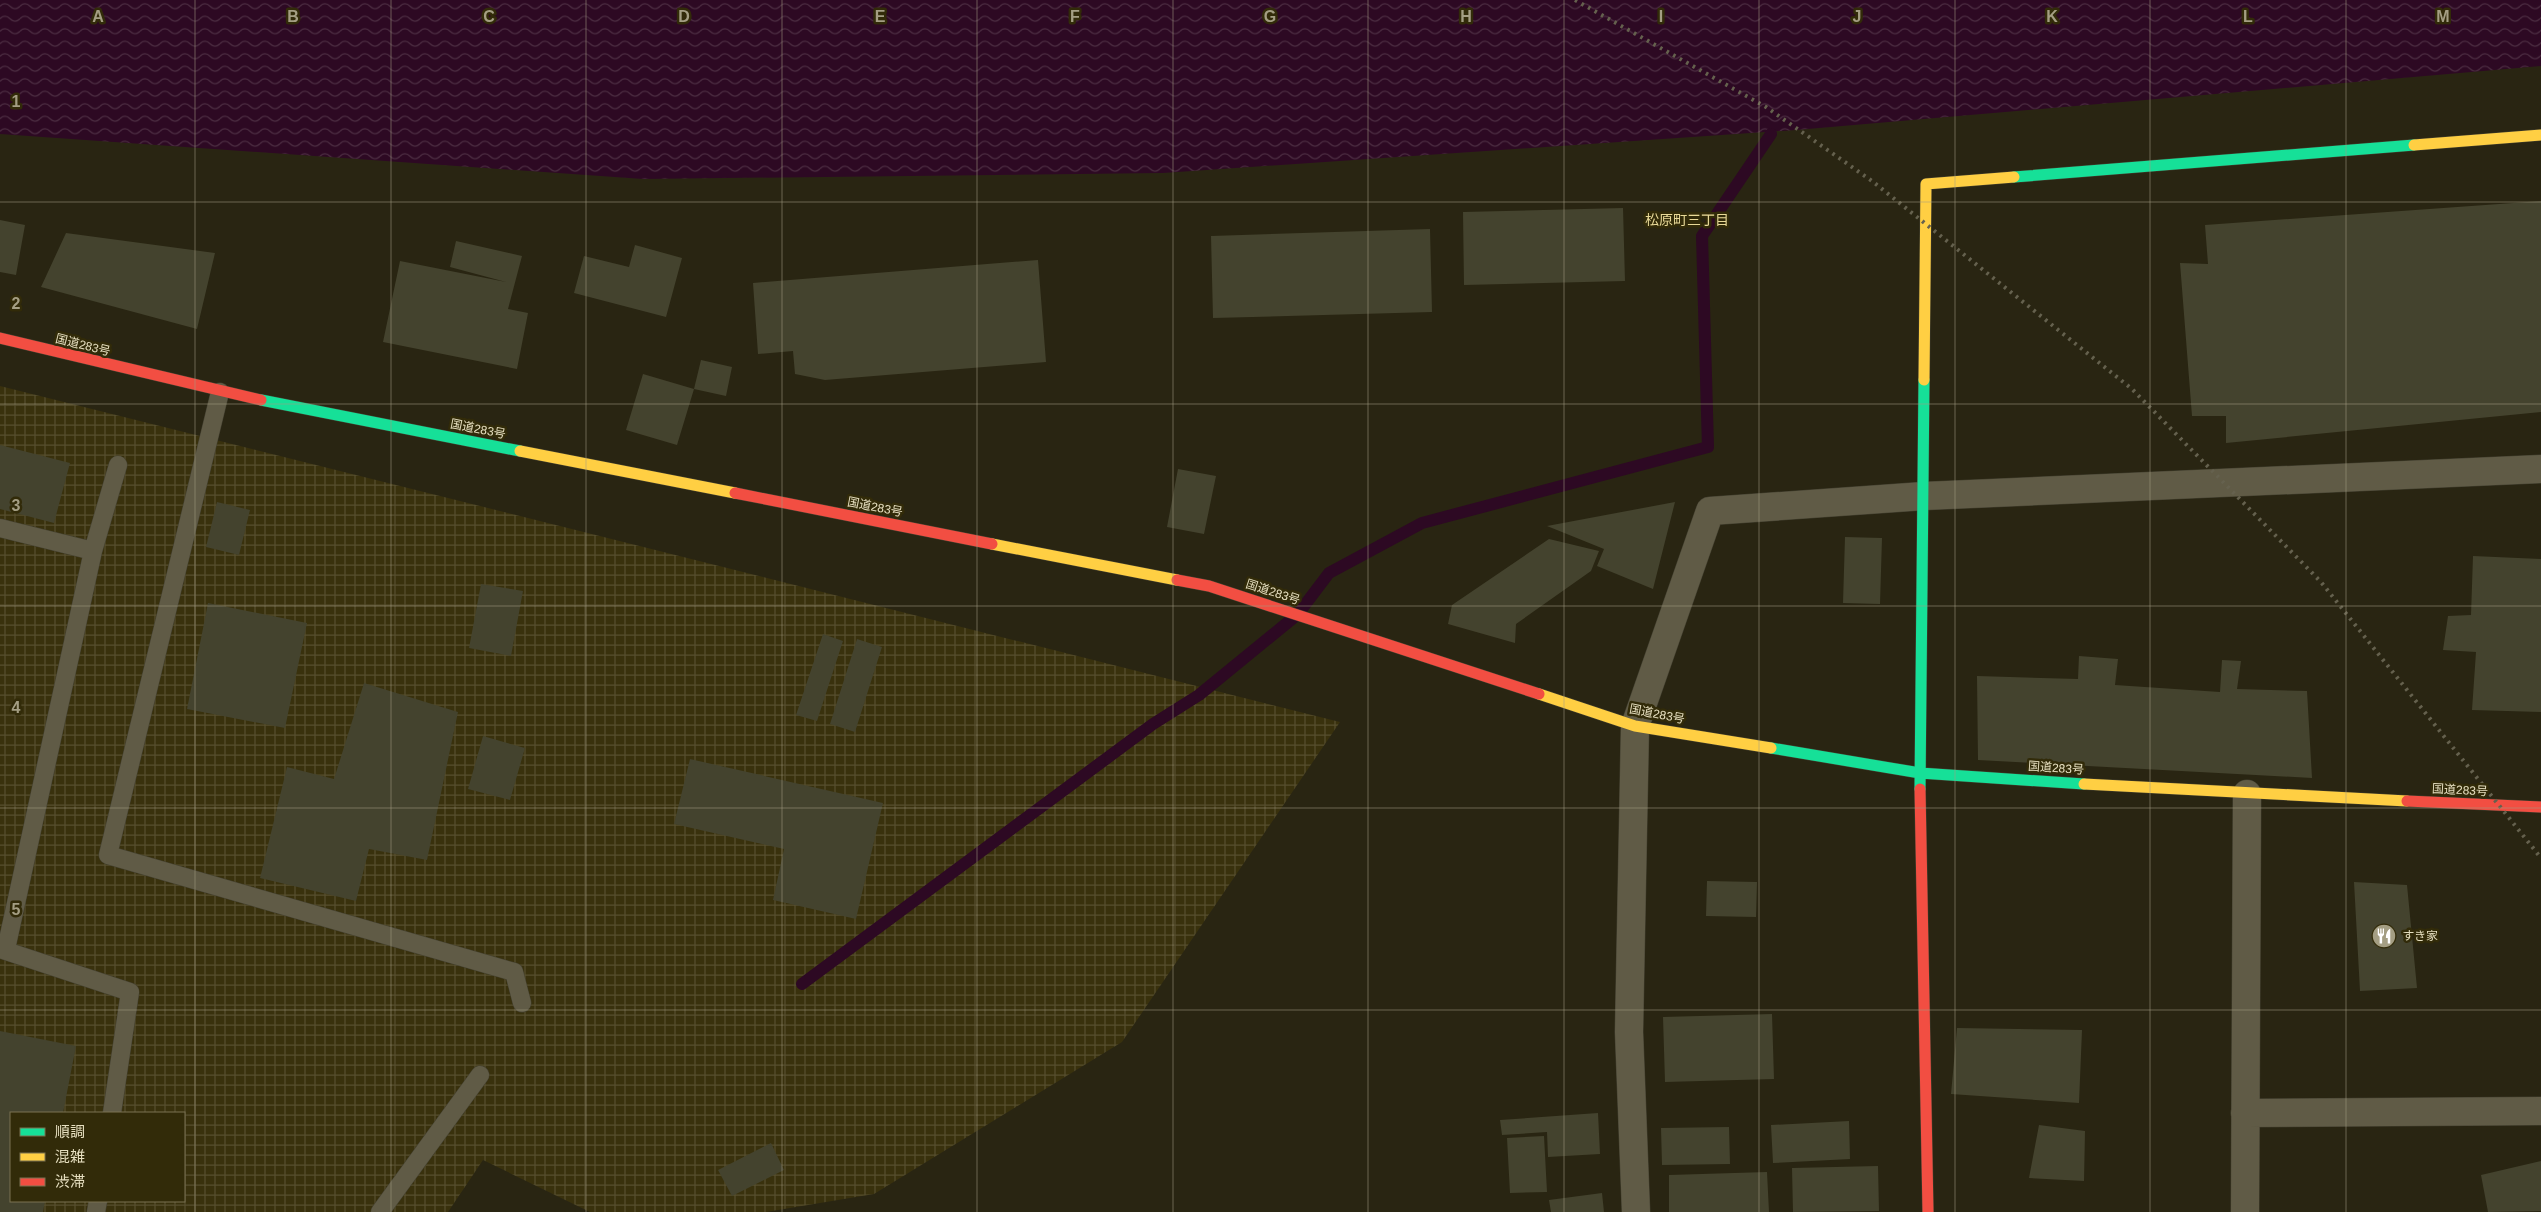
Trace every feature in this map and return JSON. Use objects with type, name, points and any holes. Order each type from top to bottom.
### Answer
[{"type":"main road","points":[[1928,1212],[1920,773],[1926,184],[2541,135]]},
{"type":"main road","name":"国道283号","points":[[0,338],[220,392],[1209,586],[1635,726],[1920,773],[2247,794],[2541,807]]},
{"type":"street","points":[[1636,1212],[1630,1032],[1635,726],[1710,511],[1924,496],[2541,469]]},
{"type":"street","points":[[2246,1212],[2247,794]]},
{"type":"street","points":[[2245,1113],[2541,1111]]},
{"type":"lane","points":[[220,392],[108,854],[514,972],[522,1003]]},
{"type":"lane","points":[[112,1112],[130,992],[3,949],[92,551],[118,465]]},
{"type":"lane","points":[[0,528],[92,551]]},
{"type":"lane","points":[[380,1212],[480,1074]]},
{"type":"shaded area","points":[[0,386],[1340,722],[1122,1042],[874,1194],[766,1212],[590,1212],[483,1160],[448,1212],[0,1212]]},
{"type":"water","points":[[0,0],[2541,0],[2541,66],[1796,130],[1163,173],[643,179],[0,134]]},
{"type":"building","points":[[2541,201],[2541,412],[2226,443],[2226,416],[2192,416],[2180,263],[2208,264],[2205,225]]},
{"type":"building","points":[[1623,208],[1625,281],[1464,285],[1463,212]]},
{"type":"building","points":[[0,220],[25,225],[16,275],[0,272]]},
{"type":"building","points":[[1430,229],[1432,312],[1213,318],[1211,236]]},
{"type":"building","points":[[66,233],[215,253],[197,329],[41,287]]},
{"type":"building","points":[[456,241],[522,256],[508,309],[528,313],[517,369],[383,342],[400,261],[506,282],[450,267]]},
{"type":"building","points":[[635,245],[682,258],[666,317],[574,293],[584,256],[629,267]]},
{"type":"building","points":[[1038,260],[1046,362],[825,380],[795,374],[793,351],[758,354],[753,283]]},
{"type":"building","points":[[701,360],[732,367],[726,396],[694,389]]},
{"type":"building","points":[[643,374],[694,389],[677,445],[626,430]]},
{"type":"building","points":[[0,445],[70,463],[54,523],[0,509]]},
{"type":"building","points":[[1178,469],[1216,476],[1204,534],[1167,527]]},
{"type":"building","points":[[217,502],[250,510],[239,555],[206,547]]},
{"type":"building","points":[[1675,502],[1653,589],[1597,566],[1604,549],[1547,526]]},
{"type":"building","points":[[1845,537],[1882,538],[1880,604],[1843,603]]},
{"type":"building","points":[[1549,539],[1599,551],[1591,571],[1516,624],[1515,643],[1448,624],[1452,605]]},
{"type":"building","points":[[2473,556],[2541,559],[2541,712],[2472,710],[2476,652],[2443,650],[2448,616],[2471,615]]},
{"type":"building","points":[[481,584],[523,591],[511,656],[469,648]]},
{"type":"building","points":[[208,603],[307,623],[285,728],[187,709]]},
{"type":"building","points":[[823,634],[843,641],[817,721],[796,715]]},
{"type":"building","points":[[857,639],[882,647],[855,732],[830,724]]},
{"type":"building","points":[[2079,656],[2118,659],[2115,685],[2220,692],[2222,660],[2241,661],[2237,689],[2307,691],[2312,778],[1978,760],[1977,676],[2078,679]]},
{"type":"building","points":[[364,683],[458,712],[427,860],[369,849],[356,901],[260,878],[287,767],[334,779]]},
{"type":"building","points":[[483,736],[525,748],[510,800],[468,789]]},
{"type":"building","points":[[690,759],[883,803],[856,919],[773,900],[784,849],[674,824]]},
{"type":"building","points":[[1707,881],[1757,882],[1756,917],[1706,916]]},
{"type":"building","name":"すき家","points":[[2354,882],[2407,885],[2417,988],[2360,991]]},
{"type":"building","points":[[1772,1014],[1774,1079],[1665,1082],[1663,1017]]},
{"type":"building","points":[[1957,1028],[2082,1030],[2079,1103],[1951,1094]]},
{"type":"building","points":[[0,1031],[76,1046],[63,1112],[10,1112],[10,1202],[45,1202],[43,1212],[0,1212]]},
{"type":"building","points":[[1598,1113],[1600,1154],[1548,1157],[1547,1132],[1502,1135],[1500,1120]]},
{"type":"building","points":[[1849,1121],[1850,1159],[1773,1163],[1771,1125]]},
{"type":"building","points":[[2039,1125],[2085,1131],[2084,1181],[2029,1178]]},
{"type":"building","points":[[1729,1127],[1730,1164],[1662,1165],[1661,1128]]},
{"type":"building","points":[[1544,1136],[1547,1192],[1510,1193],[1507,1138]]},
{"type":"building","points":[[771,1143],[784,1170],[732,1196],[718,1170]]},
{"type":"building","points":[[2541,1161],[2541,1211],[2488,1212],[2481,1175]]},
{"type":"building","points":[[1878,1166],[1879,1211],[1793,1212],[1792,1168]]},
{"type":"building","points":[[1767,1172],[1769,1212],[1669,1212],[1669,1175]]},
{"type":"building","points":[[1602,1193],[1604,1212],[1551,1212],[1549,1200]]},
{"type":"waterway","points":[[802,984],[1153,724],[1199,695],[1298,614],[1329,573],[1422,523],[1708,447],[1702,236],[1771,134]]},
{"type":"railway","points":[[1575,0],[1766,107],[1872,181],[2132,389],[2321,582],[2541,858]]},
{"type":"traffic: fast","points":[[2014,177],[2414,145]]},
{"type":"traffic: fast","points":[[1920,789],[1924,380]]},
{"type":"traffic: fast","points":[[261,400],[520,451]]},
{"type":"traffic: fast","points":[[1771,748],[1920,773],[2084,784]]},
{"type":"traffic: slow","points":[[2414,145],[2541,135]]},
{"type":"traffic: slow","points":[[1924,380],[1926,184],[2014,177]]},
{"type":"traffic: slow","points":[[520,451],[735,493]]},
{"type":"traffic: slow","points":[[992,544],[1177,580]]},
{"type":"traffic: slow","points":[[1539,694],[1635,726],[1771,748]]},
{"type":"traffic: slow","points":[[2084,784],[2407,801]]},
{"type":"traffic: jam","points":[[0,338],[261,400]]},
{"type":"traffic: jam","points":[[735,493],[992,544]]},
{"type":"traffic: jam","points":[[1177,580],[1209,586],[1539,694]]},
{"type":"traffic: jam","points":[[1920,789],[1928,1212]]},
{"type":"traffic: jam","points":[[2407,801],[2541,807]]},
{"type":"place","name":"すき家","points":[[2384,936]]},
{"type":"district","name":"松原町三丁目","points":[[1687,220]]}]
